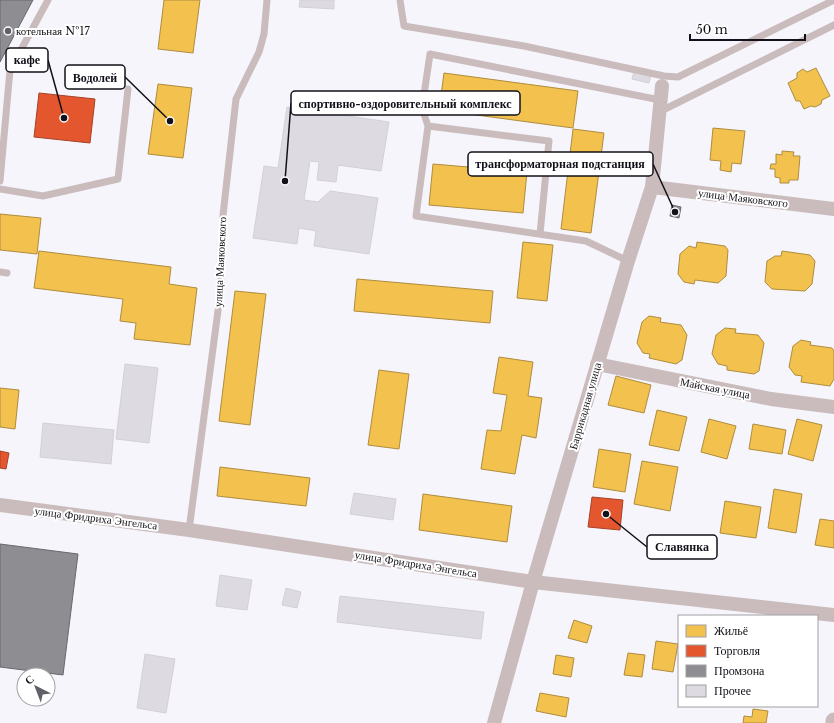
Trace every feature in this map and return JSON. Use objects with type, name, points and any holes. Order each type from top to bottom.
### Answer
[{"type":"street","name":"Баррикадная улица","points":[[494,723],[533,582],[597,364],[652,187],[661,94]]},
{"type":"street","name":"улица Маяковского","points":[[652,187],[834,209]]},
{"type":"street","name":"Майская улица","points":[[597,364],[771,399],[834,407]]},
{"type":"street","name":"улица Фридриха Энгельса","points":[[0,505],[189,530],[533,582],[834,615]]},
{"type":"lane","points":[[0,181],[10,70],[48,0]]},
{"type":"lane","name":"улица Маяковского","points":[[189,530],[221,288],[223,215],[236,99],[259,52],[264,34],[267,0]]},
{"type":"lane","points":[[400,0],[404,26],[524,46],[661,94]]},
{"type":"lane","points":[[661,94],[678,77],[834,0]]},
{"type":"lane","points":[[628,261],[586,240],[416,216],[428,126],[422,108],[430,54],[661,94],[834,25]]},
{"type":"lane","points":[[0,188],[43,196],[118,179],[128,90]]},
{"type":"lane","points":[[428,126],[549,141],[540,234]]},
{"type":"building: Жильё","points":[[164,0],[200,0],[193,53],[158,49]]},
{"type":"building: Жильё","points":[[816,68],[830,96],[822,100],[821,104],[815,107],[811,106],[804,109],[800,101],[796,101],[788,83],[797,78],[797,73],[803,69],[807,72]]},
{"type":"building: Жильё","points":[[444,73],[578,91],[573,128],[439,110]]},
{"type":"building: Жильё","points":[[158,84],[192,88],[183,158],[148,154]]},
{"type":"building: Жильё","points":[[713,128],[745,131],[741,164],[732,163],[731,172],[720,170],[721,161],[710,160]]},
{"type":"building: Жильё","points":[[573,129],[604,133],[591,233],[561,229]]},
{"type":"building: Жильё","points":[[782,151],[794,152],[793,156],[800,156],[798,180],[789,180],[789,183],[780,183],[780,178],[775,177],[775,169],[770,169],[771,164],[776,164],[776,154],[782,155]]},
{"type":"building: Жильё","points":[[433,164],[527,172],[523,213],[429,205]]},
{"type":"building: Жильё","points":[[0,214],[41,218],[37,254],[0,250]]},
{"type":"building: Жильё","points":[[523,242],[553,245],[547,301],[517,298]]},
{"type":"building: Жильё","points":[[697,242],[725,246],[728,250],[726,276],[718,283],[695,280],[694,284],[684,282],[678,274],[680,254],[689,246],[696,248]]},
{"type":"building: Жильё","points":[[39,251],[171,267],[169,284],[197,288],[190,345],[134,339],[136,323],[120,321],[123,299],[34,288]]},
{"type":"building: Жильё","points":[[782,251],[810,255],[815,261],[812,284],[805,291],[772,289],[765,282],[767,261],[775,256],[781,256]]},
{"type":"building: Жильё","points":[[357,279],[493,291],[490,323],[354,311]]},
{"type":"building: Жильё","points":[[235,291],[266,294],[250,425],[219,421]]},
{"type":"building: Жильё","points":[[649,316],[661,318],[660,322],[681,325],[687,335],[682,360],[676,364],[649,358],[650,354],[643,353],[637,343],[642,322]]},
{"type":"building: Жильё","points":[[725,328],[736,329],[735,333],[758,335],[764,343],[759,371],[754,374],[727,370],[727,366],[718,364],[712,354],[716,335]]},
{"type":"building: Жильё","points":[[801,340],[811,342],[810,345],[832,348],[834,351],[834,379],[830,386],[801,382],[802,376],[795,375],[789,367],[793,346]]},
{"type":"building: Жильё","points":[[499,357],[533,362],[528,396],[542,398],[536,438],[522,435],[515,474],[481,469],[487,430],[501,431],[507,395],[493,393]]},
{"type":"building: Жильё","points":[[379,370],[409,374],[399,449],[368,445]]},
{"type":"building: Жильё","points":[[616,376],[651,385],[644,413],[608,405]]},
{"type":"building: Жильё","points":[[0,388],[19,390],[15,429],[0,427]]},
{"type":"building: Жильё","points":[[657,410],[687,417],[679,451],[649,445]]},
{"type":"building: Жильё","points":[[709,419],[736,426],[727,459],[701,452]]},
{"type":"building: Жильё","points":[[797,419],[822,425],[813,461],[788,454]]},
{"type":"building: Жильё","points":[[753,424],[786,430],[782,454],[749,449]]},
{"type":"building: Жильё","points":[[599,449],[631,454],[625,492],[593,487]]},
{"type":"building: Жильё","points":[[642,461],[678,467],[670,511],[634,504]]},
{"type":"building: Жильё","points":[[220,467],[310,478],[306,506],[217,496]]},
{"type":"building: Жильё","points":[[774,489],[802,494],[796,533],[768,528]]},
{"type":"building: Жильё","points":[[423,494],[512,506],[507,542],[419,530]]},
{"type":"building: Жильё","points":[[725,501],[761,507],[756,538],[720,533]]},
{"type":"building: Жильё","points":[[820,519],[834,521],[834,548],[815,545]]},
{"type":"building: Жильё","points":[[574,620],[592,626],[587,643],[568,638]]},
{"type":"building: Жильё","points":[[656,641],[678,644],[673,672],[652,669]]},
{"type":"building: Жильё","points":[[628,653],[645,655],[642,677],[624,675]]},
{"type":"building: Жильё","points":[[556,655],[574,658],[571,677],[553,674]]},
{"type":"building: Жильё","points":[[540,693],[569,698],[566,717],[536,711]]},
{"type":"building: Жильё","points":[[753,709],[768,711],[766,723],[743,723],[744,716],[752,717]]},
{"type":"building: Торговля","points":[[39,93],[95,99],[90,143],[34,137]]},
{"type":"building: Торговля","points":[[0,451],[9,453],[6,469],[0,468]]},
{"type":"building: Торговля","points":[[592,497],[623,500],[620,530],[588,527]]},
{"type":"building: Промзона","name":"котельная №17","points":[[0,0],[33,0],[0,62]]},
{"type":"building: Промзона","points":[[672,205],[681,207],[679,218],[670,216]]},
{"type":"building: Промзона","points":[[0,544],[78,554],[63,675],[56,674],[56,667],[16,667],[16,669],[0,667]]},
{"type":"building: Прочее","points":[[300,0],[334,0],[334,9],[299,7]]},
{"type":"building: Прочее","points":[[634,71],[651,75],[649,83],[632,79]]},
{"type":"building: Прочее","points":[[287,107],[389,122],[381,171],[338,165],[336,182],[317,180],[319,162],[310,161],[304,200],[318,202],[330,191],[378,198],[369,254],[314,246],[316,231],[299,228],[297,244],[253,238],[264,166],[278,168]]},
{"type":"building: Прочее","points":[[125,364],[158,368],[149,443],[116,439]]},
{"type":"building: Прочее","points":[[43,423],[114,430],[111,464],[40,457]]},
{"type":"building: Прочее","points":[[354,493],[396,499],[393,520],[350,514]]},
{"type":"building: Прочее","points":[[220,575],[252,580],[247,610],[216,606]]},
{"type":"building: Прочее","points":[[286,588],[301,592],[297,608],[282,605]]},
{"type":"building: Прочее","points":[[340,596],[484,612],[481,639],[337,622]]},
{"type":"building: Прочее","points":[[145,654],[175,659],[166,713],[137,708]]},
{"type":"place","name":"котельная №17","points":[[8,31]]},
{"type":"place","name":"кафе","points":[[64,118]]},
{"type":"place","name":"Водолей","points":[[170,121]]},
{"type":"place","name":"спортивно-оздоровительный комплекс","points":[[285,181]]},
{"type":"place","name":"трансформаторная подстанция","points":[[675,212]]},
{"type":"place","name":"Славянка","points":[[606,514]]}]
